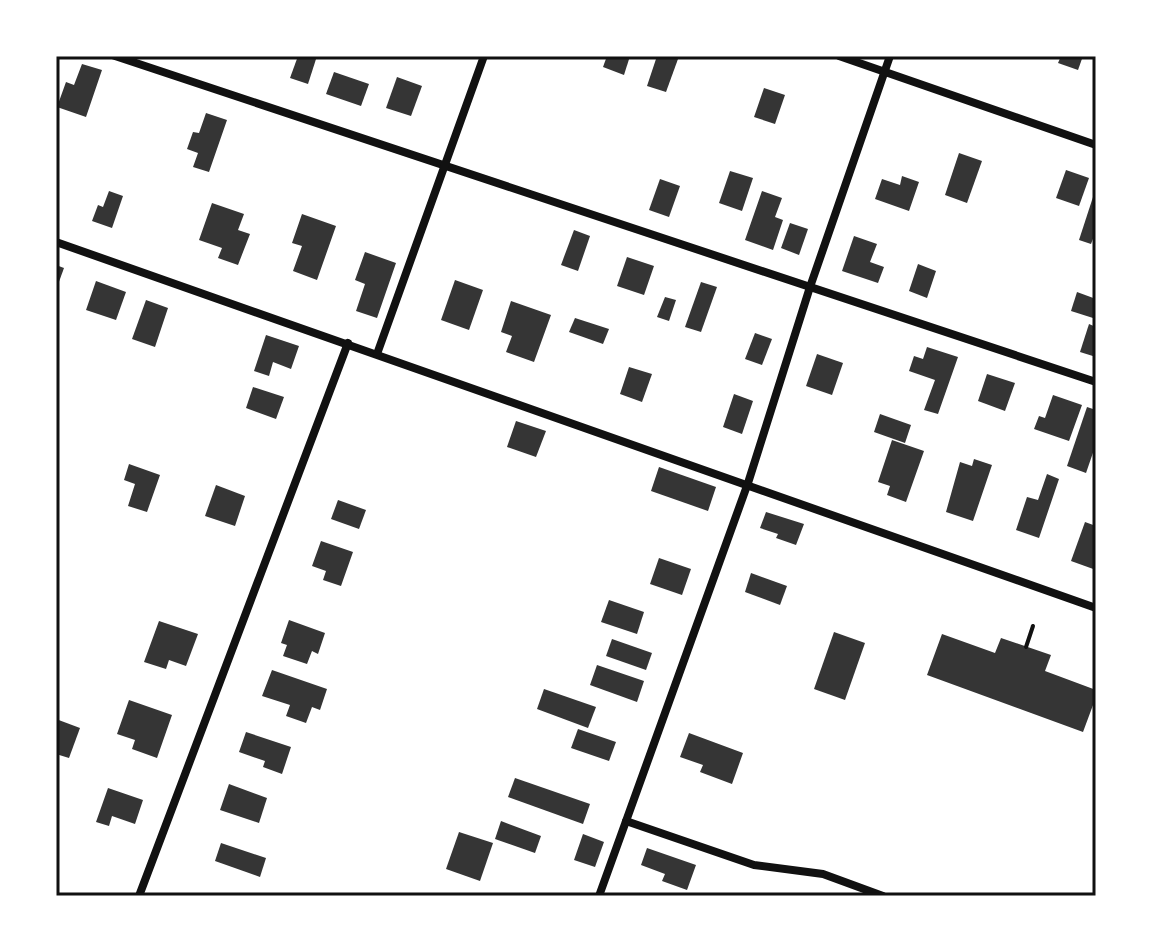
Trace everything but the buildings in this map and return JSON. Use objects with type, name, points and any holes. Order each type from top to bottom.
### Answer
[{"type":"street","points":[[115,56],[1096,382]]},
{"type":"street","points":[[377,354],[484,56]]},
{"type":"street","points":[[839,56],[1096,145]]},
{"type":"street","points":[[599,896],[748,483],[810,287],[890,56]]},
{"type":"street","points":[[56,242],[1096,608]]},
{"type":"street","points":[[139,896],[348,343]]},
{"type":"street","points":[[626,821],[754,865],[823,874],[883,896]]},
{"type":"path","points":[[1026,647],[1033,626]]}]
